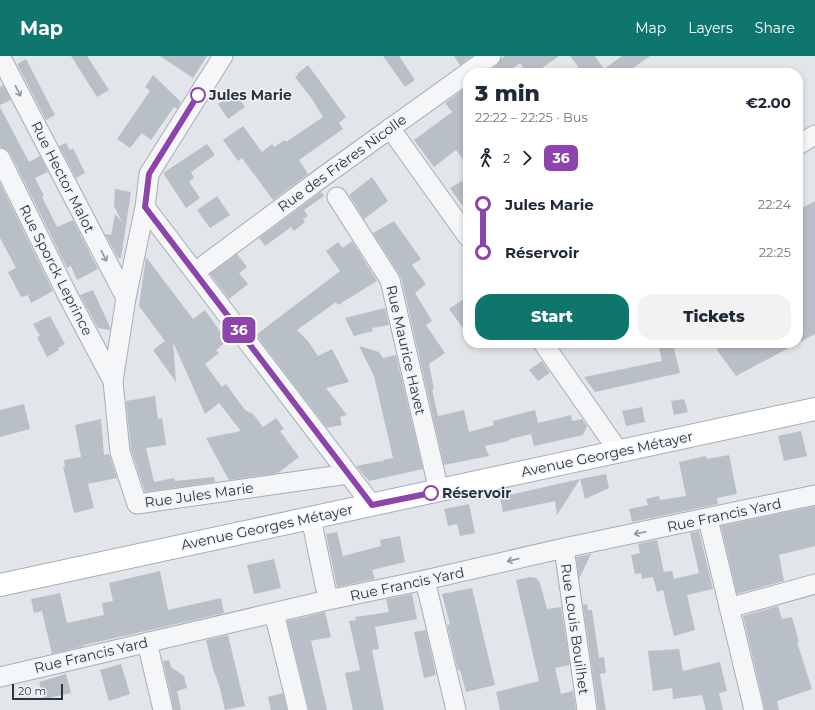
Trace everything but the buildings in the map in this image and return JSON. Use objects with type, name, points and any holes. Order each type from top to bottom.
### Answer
[{"type":"street","name":"Rue Hector Malot","points":[[0,56],[126,298]]},
{"type":"street","name":"Rue Jules Marie","points":[[223,56],[149,174],[145,207],[126,298],[113,381],[120,452],[137,504],[348,474]]},
{"type":"street","name":"Rue des Frères Nicolle","points":[[474,68],[491,56]]},
{"type":"street","name":"Rue des Frères Nicolle","points":[[194,272],[463,76]]},
{"type":"street","points":[[390,128],[463,230]]},
{"type":"street","points":[[803,141],[815,134]]},
{"type":"street","name":"Rue Sporck Leprince","points":[[0,158],[68,296],[113,381]]},
{"type":"street","name":"Rue Maurice Havet","points":[[338,198],[390,280],[439,491]]},
{"type":"street","points":[[145,207],[372,505]]},
{"type":"street","points":[[546,348],[619,452]]},
{"type":"street","name":"Avenue Georges Métayer","points":[[0,585],[815,409]]},
{"type":"street","name":"Rue Francis Yard","points":[[0,677],[328,600],[425,580],[564,548],[815,496]]},
{"type":"street","points":[[311,518],[328,600]]},
{"type":"street","points":[[708,519],[754,710]]},
{"type":"street","name":"Rue Louis Bouilhet","points":[[564,548],[587,710]]},
{"type":"street","points":[[425,580],[456,710]]},
{"type":"street","points":[[729,608],[815,584]]},
{"type":"street","points":[[274,613],[298,710]]},
{"type":"street","points":[[147,642],[163,710]]},
{"type":"bus line","name":"36","points":[[198,95],[149,174],[145,207],[372,505],[431,493]]},
{"type":"place","name":"Jules Marie","points":[[198,95]]},
{"type":"place","name":"Réservoir","points":[[431,493]]}]
